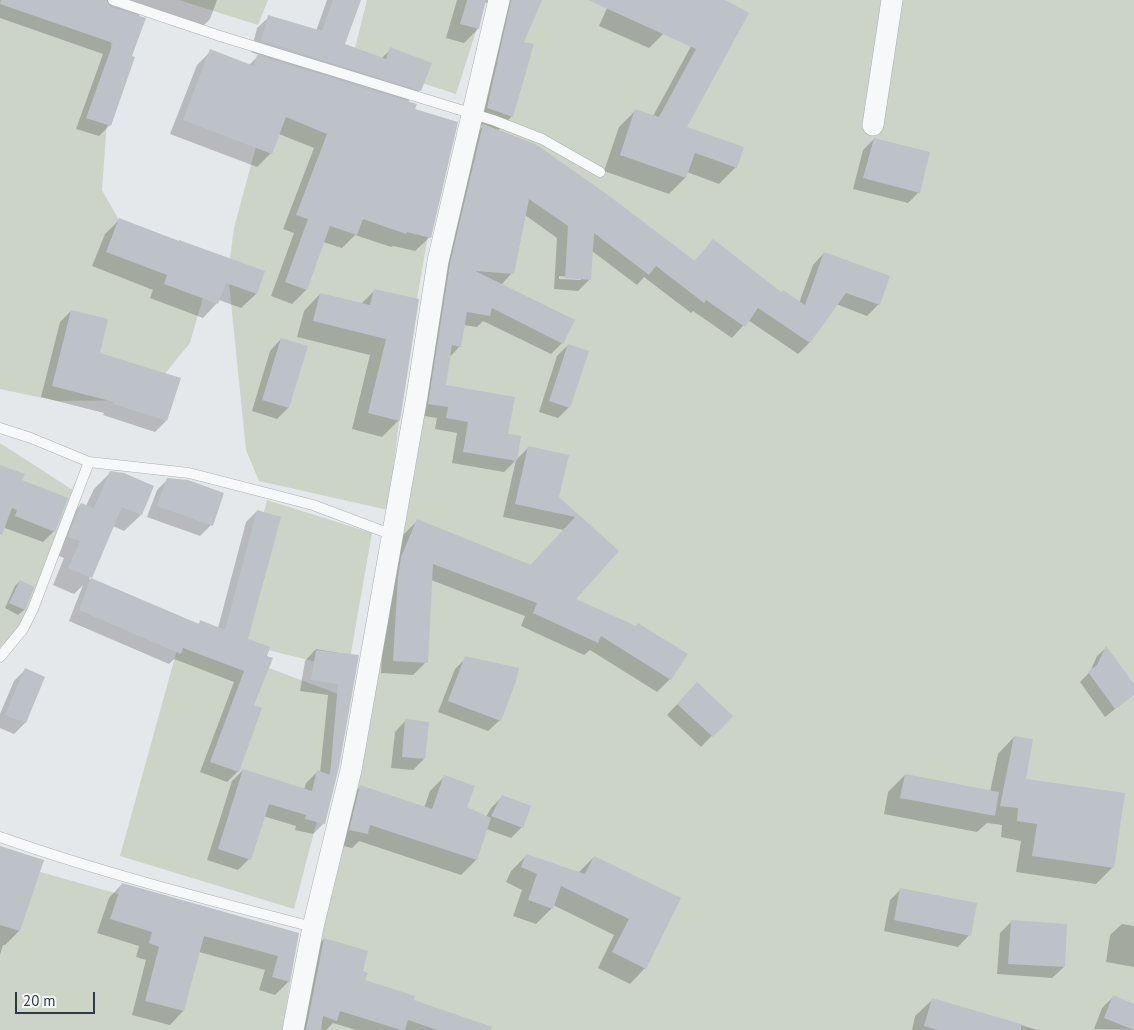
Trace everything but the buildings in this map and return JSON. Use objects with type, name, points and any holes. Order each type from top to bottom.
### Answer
[{"type":"street","points":[[293,1030],[313,927],[351,770],[417,396],[438,261],[499,0]]},
{"type":"street","points":[[873,125],[892,0]]},
{"type":"lane","points":[[113,0],[220,36],[493,120],[542,139],[600,172]]},
{"type":"lane","points":[[0,428],[31,438],[88,462],[190,473],[313,505],[393,535]]},
{"type":"lane","points":[[0,657],[23,629],[33,609],[88,462]]},
{"type":"lane","points":[[0,837],[46,853],[214,902],[313,927]]},
{"type":"shaded area","points":[[0,0],[52,0],[112,18],[110,80],[102,190],[128,236],[209,276],[190,343],[143,400],[57,401],[0,389]]},
{"type":"shaded area","points":[[179,0],[268,0],[258,25]]},
{"type":"shaded area","points":[[367,0],[486,0],[456,94],[352,60]]},
{"type":"shaded area","points":[[497,0],[1134,0],[1134,1030],[293,1030]]},
{"type":"shaded area","points":[[273,83],[438,178],[408,351],[388,510],[259,481],[246,450],[228,273],[234,228]]},
{"type":"shaded area","points":[[0,443],[82,496],[28,623],[0,647]]},
{"type":"shaded area","points":[[267,500],[372,533],[348,670],[232,641]]},
{"type":"shaded area","points":[[181,635],[349,698],[294,909],[120,856]]},
{"type":"shaded area","points":[[12,864],[296,944],[283,1030],[0,1030],[0,912]]}]
